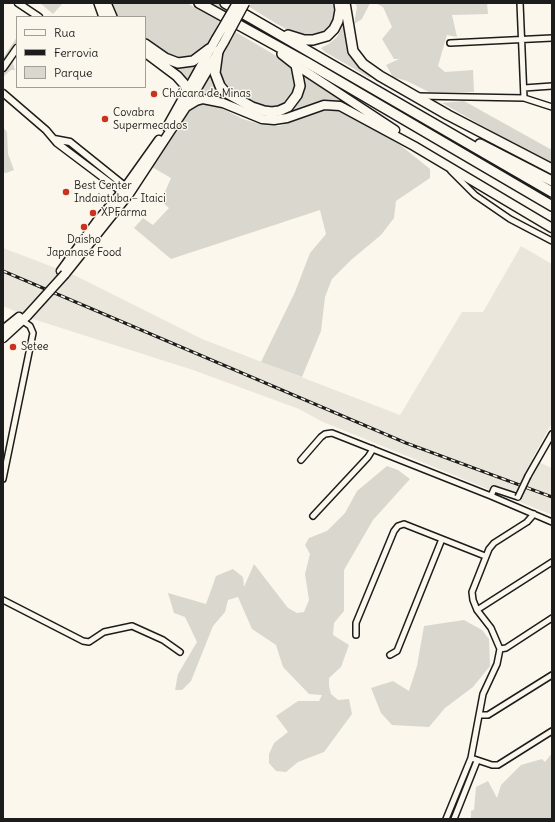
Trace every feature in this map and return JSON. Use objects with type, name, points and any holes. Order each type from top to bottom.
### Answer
[{"type":"highway","points":[[99,3],[104,16]]},
{"type":"highway","points":[[106,3],[112,16]]},
{"type":"highway","points":[[225,3],[552,192]]},
{"type":"highway","points":[[271,30],[304,40],[320,40],[334,29],[340,10],[338,3]]},
{"type":"highway","points":[[345,3],[350,41],[357,58],[380,76],[414,96],[552,169]]},
{"type":"highway","points":[[201,4],[306,62],[552,206]]},
{"type":"highway","points":[[146,45],[165,58],[178,62],[193,61],[214,50],[215,73],[220,86],[225,92],[237,100],[264,111],[279,111],[294,101],[300,86],[296,65],[260,37]]},
{"type":"highway","points":[[146,53],[177,76],[185,85],[187,92]]},
{"type":"highway","points":[[410,110],[552,180]]},
{"type":"main road","points":[[220,40],[237,3]]},
{"type":"main road","points":[[120,207],[127,189],[159,140],[187,92],[245,3]]},
{"type":"main road","points":[[63,272],[90,231],[150,164],[186,107],[214,50]]},
{"type":"main road","points":[[296,65],[405,137],[414,146]]},
{"type":"main road","points":[[186,107],[196,101],[211,100],[250,115],[274,120],[287,118],[316,106],[330,104],[350,110],[552,228]]},
{"type":"main road","points":[[3,338],[120,207],[127,189]]},
{"type":"main road","points":[[3,330],[23,317]]},
{"type":"street","points":[[18,3],[38,16]]},
{"type":"street","points":[[520,3],[524,98]]},
{"type":"street","points":[[450,43],[552,38]]},
{"type":"street","points":[[3,68],[16,49]]},
{"type":"street","points":[[524,88],[552,86]]},
{"type":"street","points":[[3,93],[70,153],[105,180],[127,189]]},
{"type":"street","points":[[414,96],[524,98],[552,107]]},
{"type":"street","points":[[52,138],[70,142],[127,189]]},
{"type":"street","points":[[70,153],[69,147],[75,147]]},
{"type":"street","points":[[446,166],[475,195],[510,219],[552,241]]},
{"type":"street","points":[[105,180],[109,174]]},
{"type":"street","points":[[3,479],[32,338],[32,329],[23,317]]},
{"type":"street","points":[[300,460],[321,437],[325,434],[332,433],[491,496],[552,522]]},
{"type":"street","points":[[491,496],[494,489],[518,497],[552,434]]},
{"type":"street","points":[[313,516],[368,457],[373,449]]},
{"type":"street","points":[[446,819],[471,758],[483,694],[497,664],[500,650],[494,632],[477,610],[472,595],[485,556],[492,545],[527,522],[534,514]]},
{"type":"street","points":[[356,635],[356,622],[394,531],[398,526],[404,524],[485,556]]},
{"type":"street","points":[[390,655],[397,651],[442,539]]},
{"type":"street","points":[[477,610],[552,562]]},
{"type":"street","points":[[3,600],[83,642],[90,642],[104,632],[132,626],[163,640],[180,652]]},
{"type":"street","points":[[500,650],[506,648],[552,618]]},
{"type":"street","points":[[480,715],[488,715],[552,675]]},
{"type":"street","points":[[471,758],[492,765],[498,764],[552,731]]},
{"type":"street","points":[[454,819],[477,761]]},
{"type":"shaded area","points":[[521,246],[552,264],[552,423],[532,459],[552,468],[552,515],[323,422],[299,409],[193,370],[36,320],[3,306],[3,248],[74,275],[202,339],[400,415],[462,312],[483,312]]},
{"type":"green space","points":[[40,3],[63,3],[53,14]]},
{"type":"green space","points":[[111,3],[187,3],[219,21],[211,41],[204,50],[196,56],[180,59],[169,57],[146,42],[146,16],[116,16]]},
{"type":"green space","points":[[205,3],[220,3],[552,196],[552,203]]},
{"type":"green space","points":[[249,3],[337,3],[338,14],[326,35],[307,38],[293,33],[272,21],[248,6]]},
{"type":"green space","points":[[355,3],[370,3],[362,19],[354,24],[357,7]]},
{"type":"green space","points":[[375,3],[487,3],[488,14],[452,15],[457,37],[447,35],[438,66],[445,72],[473,70],[474,92],[429,92],[407,81],[393,77],[386,65],[399,59],[394,59],[382,39],[392,27],[383,7]]},
{"type":"green space","points":[[344,24],[346,25],[346,35],[371,75],[370,78],[325,52],[321,48],[337,37]]},
{"type":"green space","points":[[234,31],[290,64],[295,72],[297,86],[288,104],[267,110],[226,89],[217,67],[221,51]]},
{"type":"green space","points":[[16,38],[16,52],[13,64],[15,70],[11,70],[3,77],[3,58]]},
{"type":"green space","points":[[199,63],[188,85],[168,64],[194,65]]},
{"type":"green space","points":[[211,66],[214,83],[230,101],[209,95],[194,97]]},
{"type":"green space","points":[[300,72],[350,104],[336,101],[325,101],[283,116],[271,115],[288,110]]},
{"type":"green space","points":[[464,101],[552,150],[552,165],[442,103]]},
{"type":"green space","points":[[202,104],[219,107],[243,119],[262,125],[280,126],[318,110],[342,111],[400,145],[430,169],[430,178],[396,201],[394,218],[381,235],[351,260],[332,279],[325,297],[321,331],[302,377],[261,362],[295,292],[310,253],[326,234],[320,210],[171,259],[134,228],[143,218],[153,225],[169,208],[161,201],[171,178],[152,167],[183,116],[192,108]]},
{"type":"green space","points":[[3,127],[7,132],[8,154],[14,170],[6,173],[3,172]]},
{"type":"green space","points":[[387,466],[398,470],[410,479],[373,520],[344,570],[344,611],[334,623],[333,635],[349,645],[341,667],[329,678],[329,686],[331,694],[338,700],[349,699],[352,714],[324,752],[298,762],[286,772],[276,771],[269,763],[269,754],[274,743],[288,732],[276,716],[298,701],[319,701],[322,695],[309,694],[283,667],[276,645],[252,629],[238,597],[228,600],[225,612],[213,626],[191,681],[182,690],[175,690],[178,674],[197,642],[185,617],[174,613],[168,593],[206,604],[216,576],[233,569],[243,577],[244,587],[254,564],[288,608],[297,613],[304,612],[309,600],[305,574],[310,554],[305,545],[309,538],[327,531],[345,513],[357,491]]},
{"type":"green space","points":[[464,620],[482,630],[489,639],[490,666],[473,687],[445,708],[429,727],[392,725],[381,713],[371,688],[393,681],[409,691],[417,666],[424,626]]},
{"type":"green space","points":[[552,753],[552,819],[471,819],[471,811],[474,810],[476,787],[488,781],[497,798],[501,785],[521,765],[542,759],[545,762]]},
{"type":"railway","points":[[3,271],[406,443],[552,497]]},
{"type":"place","name":"Chácara de Minas","points":[[154,94]]},
{"type":"place","name":"Covabra Supermecados","points":[[105,119]]},
{"type":"place","name":"Best Center Indaiatuba – Itaici","points":[[66,192]]},
{"type":"place","name":"XPFarma","points":[[93,213]]},
{"type":"place","name":"Daisho Japanase Food","points":[[84,227]]},
{"type":"place","name":"Setee","points":[[13,347]]}]
